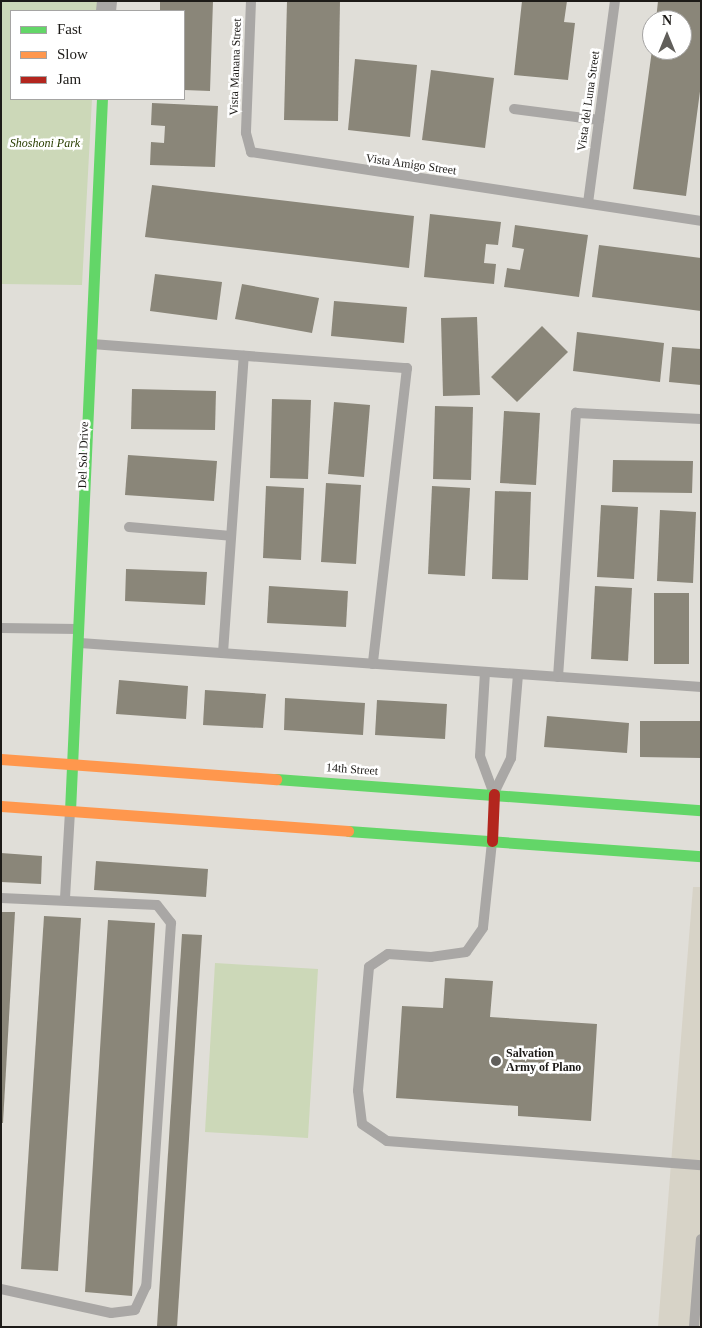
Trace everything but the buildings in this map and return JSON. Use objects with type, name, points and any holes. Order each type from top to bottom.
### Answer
[{"type":"main road","name":"Del Sol Drive","points":[[70,811],[80,643],[89,344],[102,100]]},
{"type":"main road","name":"14th Street","points":[[1,759],[701,810]]},
{"type":"main road","points":[[492,841],[494,794]]},
{"type":"main road","points":[[1,806],[701,856]]},
{"type":"lane","name":"Vista Manana Street","points":[[246,134],[251,1]]},
{"type":"lane","name":"Vista del Luna Street","points":[[588,204],[615,1]]},
{"type":"lane","points":[[514,109],[599,120]]},
{"type":"lane","name":"Vista Amigo Street","points":[[246,134],[251,152],[260,156],[588,204]]},
{"type":"lane","points":[[588,204],[701,221]]},
{"type":"lane","points":[[89,344],[407,368],[373,664]]},
{"type":"lane","points":[[223,653],[244,356]]},
{"type":"lane","points":[[558,677],[576,413],[701,419]]},
{"type":"lane","points":[[129,528],[231,536]]},
{"type":"lane","points":[[1,628],[80,629]]},
{"type":"lane","points":[[80,643],[701,687]]},
{"type":"lane","points":[[485,672],[480,756],[494,794]]},
{"type":"lane","points":[[494,794],[511,758],[518,675]]},
{"type":"lane","points":[[65,898],[70,811]]},
{"type":"lane","points":[[492,841],[483,928],[466,952],[388,954],[369,967],[358,1091],[362,1124],[388,1141],[701,1164]]},
{"type":"lane","points":[[1,898],[65,898],[157,904],[171,922],[146,1286],[134,1310],[111,1312],[1,1289]]},
{"type":"lane","points":[[694,1327],[701,1239]]},
{"type":"shaded area","points":[[693,887],[701,887],[701,1327],[658,1327]]},
{"type":"green space","name":"Shoshoni Park","points":[[1,1],[97,1],[97,10],[10,10],[10,100],[92,100],[82,285],[1,284]]},
{"type":"green space","points":[[215,963],[318,969],[308,1138],[205,1132]]},
{"type":"traffic: fast","points":[[70,811],[102,100]]},
{"type":"traffic: fast","points":[[276,779],[701,810]]},
{"type":"traffic: fast","points":[[348,831],[701,856]]},
{"type":"traffic: slow","points":[[1,759],[276,779]]},
{"type":"traffic: slow","points":[[1,806],[348,831]]},
{"type":"traffic: jam","points":[[492,841],[494,794]]},
{"type":"place","name":"Salvation Army of Plano","points":[[496,1061]]}]
